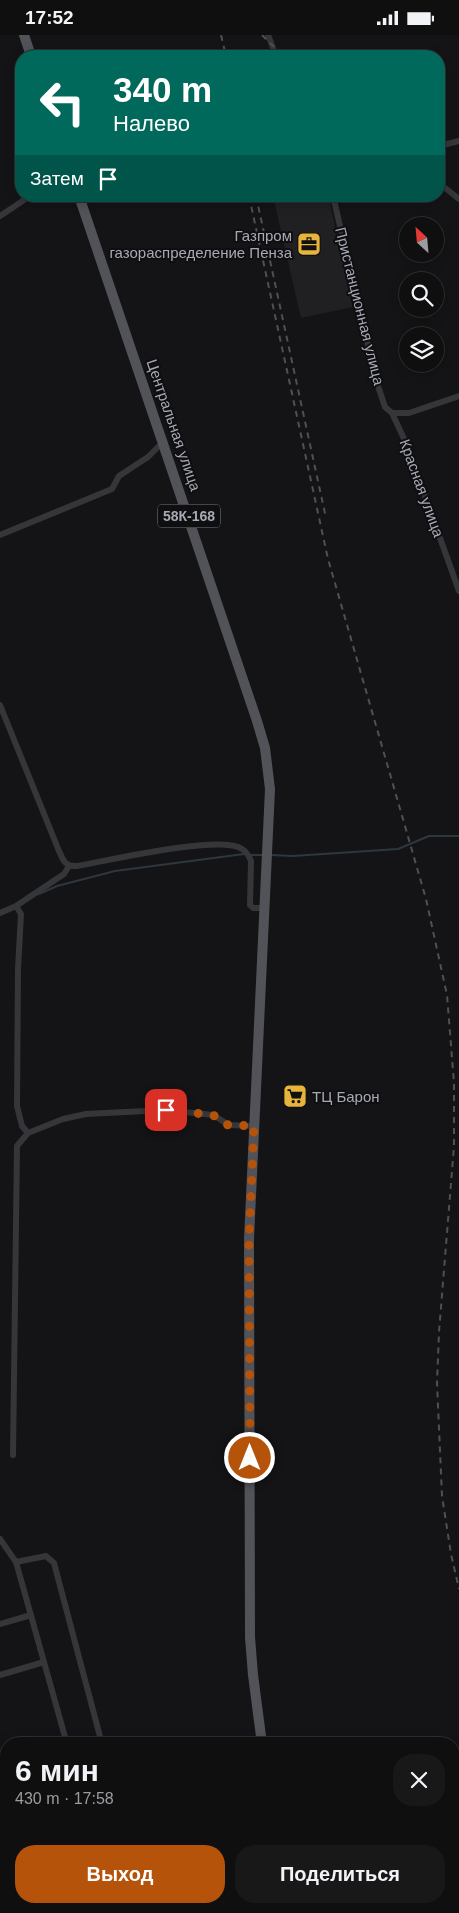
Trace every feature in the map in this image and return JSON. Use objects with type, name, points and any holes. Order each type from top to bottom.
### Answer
[{"type":"main road","points":[[24,35],[29,50]]},
{"type":"main road","name":"Центральная улица","points":[[81,202],[164,441],[265,747],[270,789],[264,908]]},
{"type":"main road","name":"58К-168","points":[[261,1737],[250,1637],[249,1239],[264,908]]},
{"type":"street","points":[[268,35],[274,50]]},
{"type":"street","points":[[445,144],[459,141]]},
{"type":"street","points":[[445,188],[459,199]]},
{"type":"street","points":[[0,216],[21,202]]},
{"type":"street","name":"Пристанционная улица","points":[[334,202],[377,383],[385,407],[392,413]]},
{"type":"street","points":[[392,413],[409,413],[459,396]]},
{"type":"street","name":"Красная улица","points":[[392,413],[410,452],[459,591]]},
{"type":"street","points":[[0,535],[114,489],[119,476],[148,457],[164,441]]},
{"type":"street","points":[[0,705],[59,851],[69,866]]},
{"type":"street","points":[[0,913],[16,906],[64,874],[69,866],[205,845],[241,847],[249,855],[251,861],[250,905],[253,908],[264,908]]},
{"type":"street","points":[[16,906],[21,914],[18,969],[17,1106],[22,1126],[28,1133]]},
{"type":"street","points":[[13,1455],[17,1146],[28,1133],[63,1119],[86,1114],[166,1110],[213,1115],[228,1125],[254,1126]]},
{"type":"street","points":[[0,1539],[16,1562],[65,1737]]},
{"type":"street","points":[[16,1562],[46,1556],[54,1563],[100,1737]]},
{"type":"street","points":[[0,1624],[31,1615]]},
{"type":"street","points":[[0,1675],[44,1662]]},
{"type":"shaded area","points":[[274,202],[330,202],[353,307],[301,318]]},
{"type":"waterway","points":[[271,855],[293,856],[398,849],[429,836],[459,836]]},
{"type":"waterway","points":[[39,894],[57,886],[115,871],[244,854]]},
{"type":"waterway","points":[[251,855],[264,855]]},
{"type":"railway","points":[[221,35],[225,50]]},
{"type":"railway","points":[[262,35],[277,50]]},
{"type":"railway","points":[[250,202],[328,559],[426,899],[447,995],[454,1083],[454,1146],[439,1332],[437,1383],[442,1496],[451,1554],[459,1589]]},
{"type":"railway","points":[[257,202],[326,518]]},
{"type":"place","name":"Газпром газораспределение Пенза","points":[[309,244]]},
{"type":"place","name":"ТЦ Барон","points":[[295,1096]]},
{"type":"route","points":[[166,1110],[213,1115],[228,1125],[254,1126],[249,1239],[250,1458]]}]
